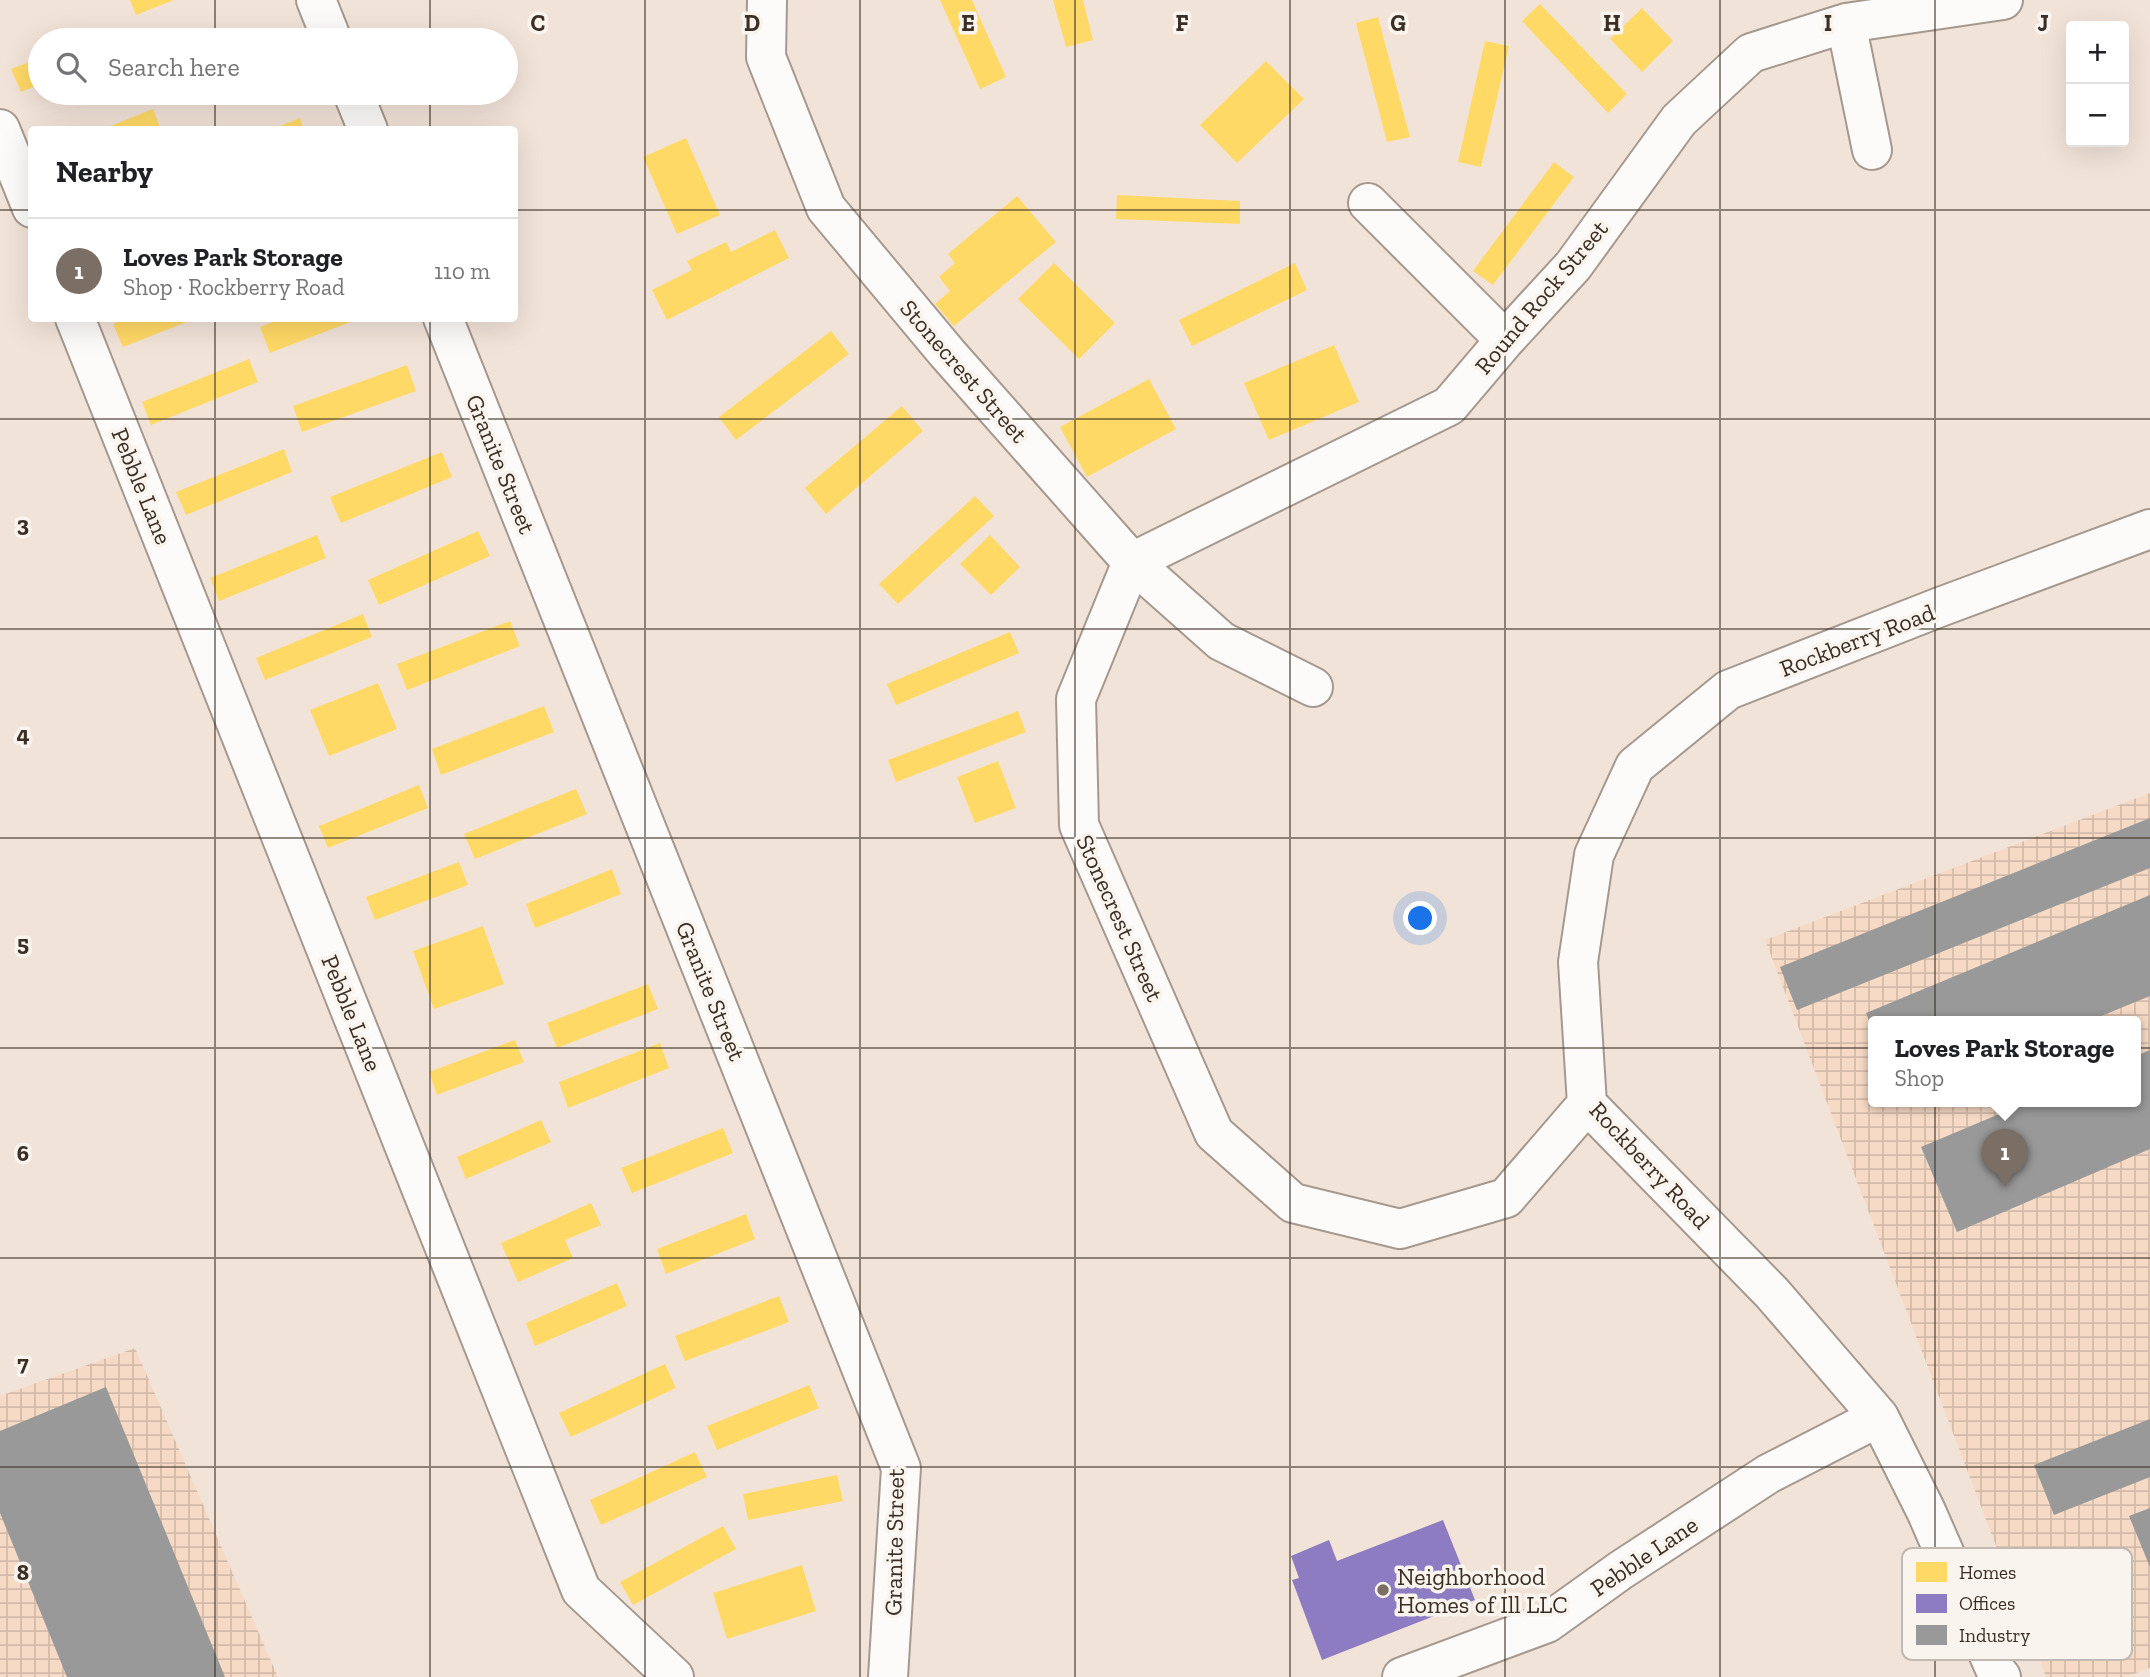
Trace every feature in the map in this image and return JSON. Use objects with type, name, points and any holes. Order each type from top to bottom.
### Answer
[{"type":"street","points":[[316,0],[327,28]]},
{"type":"street","name":"Stonecrest Street","points":[[767,0],[766,57],[826,208],[947,354],[1132,562],[1076,699],[1079,825],[1214,1133],[1293,1203],[1400,1229],[1506,1199],[1587,1104]]},
{"type":"street","name":"Round Rock Street","points":[[1132,562],[1449,407],[1505,340],[1573,266],[1679,120],[1751,53],[1846,23],[2003,0]]},
{"type":"street","points":[[1846,23],[1872,150]]},
{"type":"street","points":[[358,105],[366,126]]},
{"type":"street","points":[[0,129],[28,198]]},
{"type":"street","points":[[1368,203],[1505,340]]},
{"type":"street","name":"Pebble Lane","points":[[77,322],[581,1590],[674,1677]]},
{"type":"street","name":"Granite Street","points":[[445,322],[901,1468],[894,1673]]},
{"type":"street","name":"Rockberry Road","points":[[1943,1548],[1879,1417],[1772,1293],[1587,1104],[1578,962],[1594,855],[1636,766],[1728,690],[2150,529]]},
{"type":"street","points":[[1132,562],[1221,641],[1313,687]]},
{"type":"street","name":"Pebble Lane","points":[[1402,1677],[1547,1623],[1621,1570],[1768,1474],[1879,1417]]},
{"type":"street","name":"Rockberry Road","points":[[1993,1660],[2001,1677]]},
{"type":"shaded area","points":[[2150,793],[2150,1668],[2126,1677],[2046,1677],[2040,1660],[2132,1660],[2132,1548],[1997,1548],[1765,940]]},
{"type":"shaded area","points":[[135,1348],[278,1677],[0,1677],[0,1396]]},
{"type":"building: Homes","points":[[130,0],[174,0],[136,15]]},
{"type":"building: Homes","points":[[940,0],[972,0],[1006,77],[980,89]]},
{"type":"building: Homes","points":[[1053,0],[1083,0],[1093,40],[1066,47]]},
{"type":"building: Homes","points":[[1540,4],[1627,94],[1608,113],[1522,21]]},
{"type":"building: Homes","points":[[1642,8],[1673,41],[1642,72],[1610,39]]},
{"type":"building: Homes","points":[[1378,17],[1410,137],[1387,142],[1356,23]]},
{"type":"building: Homes","points":[[1485,41],[1509,46],[1481,167],[1458,162]]},
{"type":"building: Homes","points":[[1266,61],[1304,99],[1237,163],[1200,125]]},
{"type":"building: Homes","points":[[28,63],[28,89],[21,92],[11,69]]},
{"type":"building: Homes","points":[[153,109],[159,126],[110,126]]},
{"type":"building: Homes","points":[[300,118],[303,126],[280,126]]},
{"type":"building: Homes","points":[[686,138],[720,215],[677,234],[643,157]]},
{"type":"building: Homes","points":[[1554,162],[1574,177],[1493,285],[1473,271]]},
{"type":"building: Homes","points":[[1117,195],[1240,201],[1240,224],[1116,219]]},
{"type":"building: Homes","points":[[1017,196],[1056,242],[954,326],[935,304],[950,291],[939,277],[955,263],[948,254]]},
{"type":"building: Homes","points":[[775,230],[789,258],[667,320],[652,290],[692,270],[687,261],[726,242],[731,252]]},
{"type":"building: Homes","points":[[1054,263],[1115,323],[1079,359],[1018,299]]},
{"type":"building: Homes","points":[[1295,263],[1307,290],[1192,346],[1179,320]]},
{"type":"building: Homes","points":[[118,322],[186,322],[123,347],[113,324]]},
{"type":"building: Homes","points":[[272,322],[350,322],[270,353],[260,327]]},
{"type":"building: Homes","points":[[831,331],[849,354],[736,440],[719,417]]},
{"type":"building: Homes","points":[[1334,345],[1359,402],[1269,440],[1244,383]]},
{"type":"building: Homes","points":[[249,359],[258,382],[151,425],[142,402]]},
{"type":"building: Homes","points":[[407,365],[416,391],[302,432],[293,406]]},
{"type":"building: Homes","points":[[1149,379],[1176,429],[1087,477],[1060,427]]},
{"type":"building: Homes","points":[[902,406],[923,431],[826,514],[805,488]]},
{"type":"building: Homes","points":[[284,449],[292,472],[186,515],[176,492]]},
{"type":"building: Homes","points":[[442,452],[452,477],[341,523],[330,497]]},
{"type":"building: Homes","points":[[975,496],[994,516],[898,604],[879,584]]},
{"type":"building: Homes","points":[[478,531],[490,556],[379,605],[368,580]]},
{"type":"building: Homes","points":[[317,535],[326,558],[219,601],[210,578]]},
{"type":"building: Homes","points":[[990,535],[1020,567],[991,595],[960,564]]},
{"type":"building: Homes","points":[[363,614],[372,637],[265,680],[256,658]]},
{"type":"building: Homes","points":[[510,621],[520,646],[407,690],[397,664]]},
{"type":"building: Homes","points":[[1010,632],[1019,653],[896,705],[887,684]]},
{"type":"building: Homes","points":[[378,683],[397,729],[329,756],[310,710]]},
{"type":"building: Homes","points":[[544,706],[554,732],[441,775],[432,749]]},
{"type":"building: Homes","points":[[1018,711],[1026,732],[896,782],[888,760]]},
{"type":"building: Homes","points":[[998,761],[1016,808],[975,823],[957,777]]},
{"type":"building: Homes","points":[[419,785],[428,808],[328,848],[319,826]]},
{"type":"building: Homes","points":[[576,789],[587,814],[475,859],[464,834]]},
{"type":"building: Homes","points":[[459,862],[468,885],[375,920],[366,897]]},
{"type":"building: Homes","points":[[612,869],[621,894],[535,928],[526,904]]},
{"type":"building: Homes","points":[[483,926],[504,984],[434,1009],[413,951]]},
{"type":"building: Homes","points":[[648,984],[658,1009],[557,1048],[547,1023]]},
{"type":"building: Homes","points":[[515,1040],[524,1062],[437,1095],[429,1072]]},
{"type":"building: Homes","points":[[660,1043],[669,1068],[568,1108],[559,1082]]},
{"type":"building: Homes","points":[[541,1120],[551,1142],[466,1179],[457,1157]]},
{"type":"building: Homes","points":[[723,1128],[733,1153],[632,1193],[621,1168]]},
{"type":"building: Homes","points":[[591,1203],[601,1225],[565,1240],[573,1258],[518,1282],[501,1243]]},
{"type":"building: Homes","points":[[746,1214],[755,1239],[666,1274],[657,1249]]},
{"type":"building: Homes","points":[[617,1283],[627,1306],[535,1346],[526,1323]]},
{"type":"building: Homes","points":[[779,1296],[789,1322],[685,1361],[675,1336]]},
{"type":"building: Homes","points":[[665,1364],[676,1388],[571,1437],[559,1413]]},
{"type":"building: Homes","points":[[809,1385],[819,1408],[717,1450],[707,1426]]},
{"type":"building: Homes","points":[[695,1452],[707,1477],[601,1525],[590,1500]]},
{"type":"building: Homes","points":[[837,1475],[843,1501],[748,1520],[743,1494]]},
{"type":"building: Homes","points":[[723,1526],[736,1549],[633,1605],[620,1582]]},
{"type":"building: Homes","points":[[802,1565],[816,1611],[727,1639],[713,1593]]},
{"type":"building: Offices","name":"Neighborhood Homes of Ill LLC","points":[[1443,1520],[1475,1600],[1322,1660],[1292,1580],[1299,1578],[1291,1556],[1329,1540],[1337,1561]]},
{"type":"building: Industry","points":[[2150,818],[2150,868],[1797,1010],[1780,967]]},
{"type":"building: Industry","points":[[2150,895],[2150,996],[2101,1016],[1868,1018],[1866,1013]]},
{"type":"building: Industry","points":[[2150,1050],[2150,1149],[1957,1232],[1921,1147],[2016,1107],[2141,1107],[2141,1054]]},
{"type":"building: Industry","points":[[106,1387],[225,1677],[67,1677],[0,1513],[0,1431]]},
{"type":"building: Industry","points":[[2150,1419],[2150,1477],[2054,1515],[2034,1465]]},
{"type":"building: Industry","points":[[2150,1508],[2150,1567],[2129,1516]]},
{"type":"place","name":"Loves Park Storage","points":[[2005,1187]]},
{"type":"place","name":"Neighborhood Homes of Ill LLC","points":[[1383,1590]]}]
